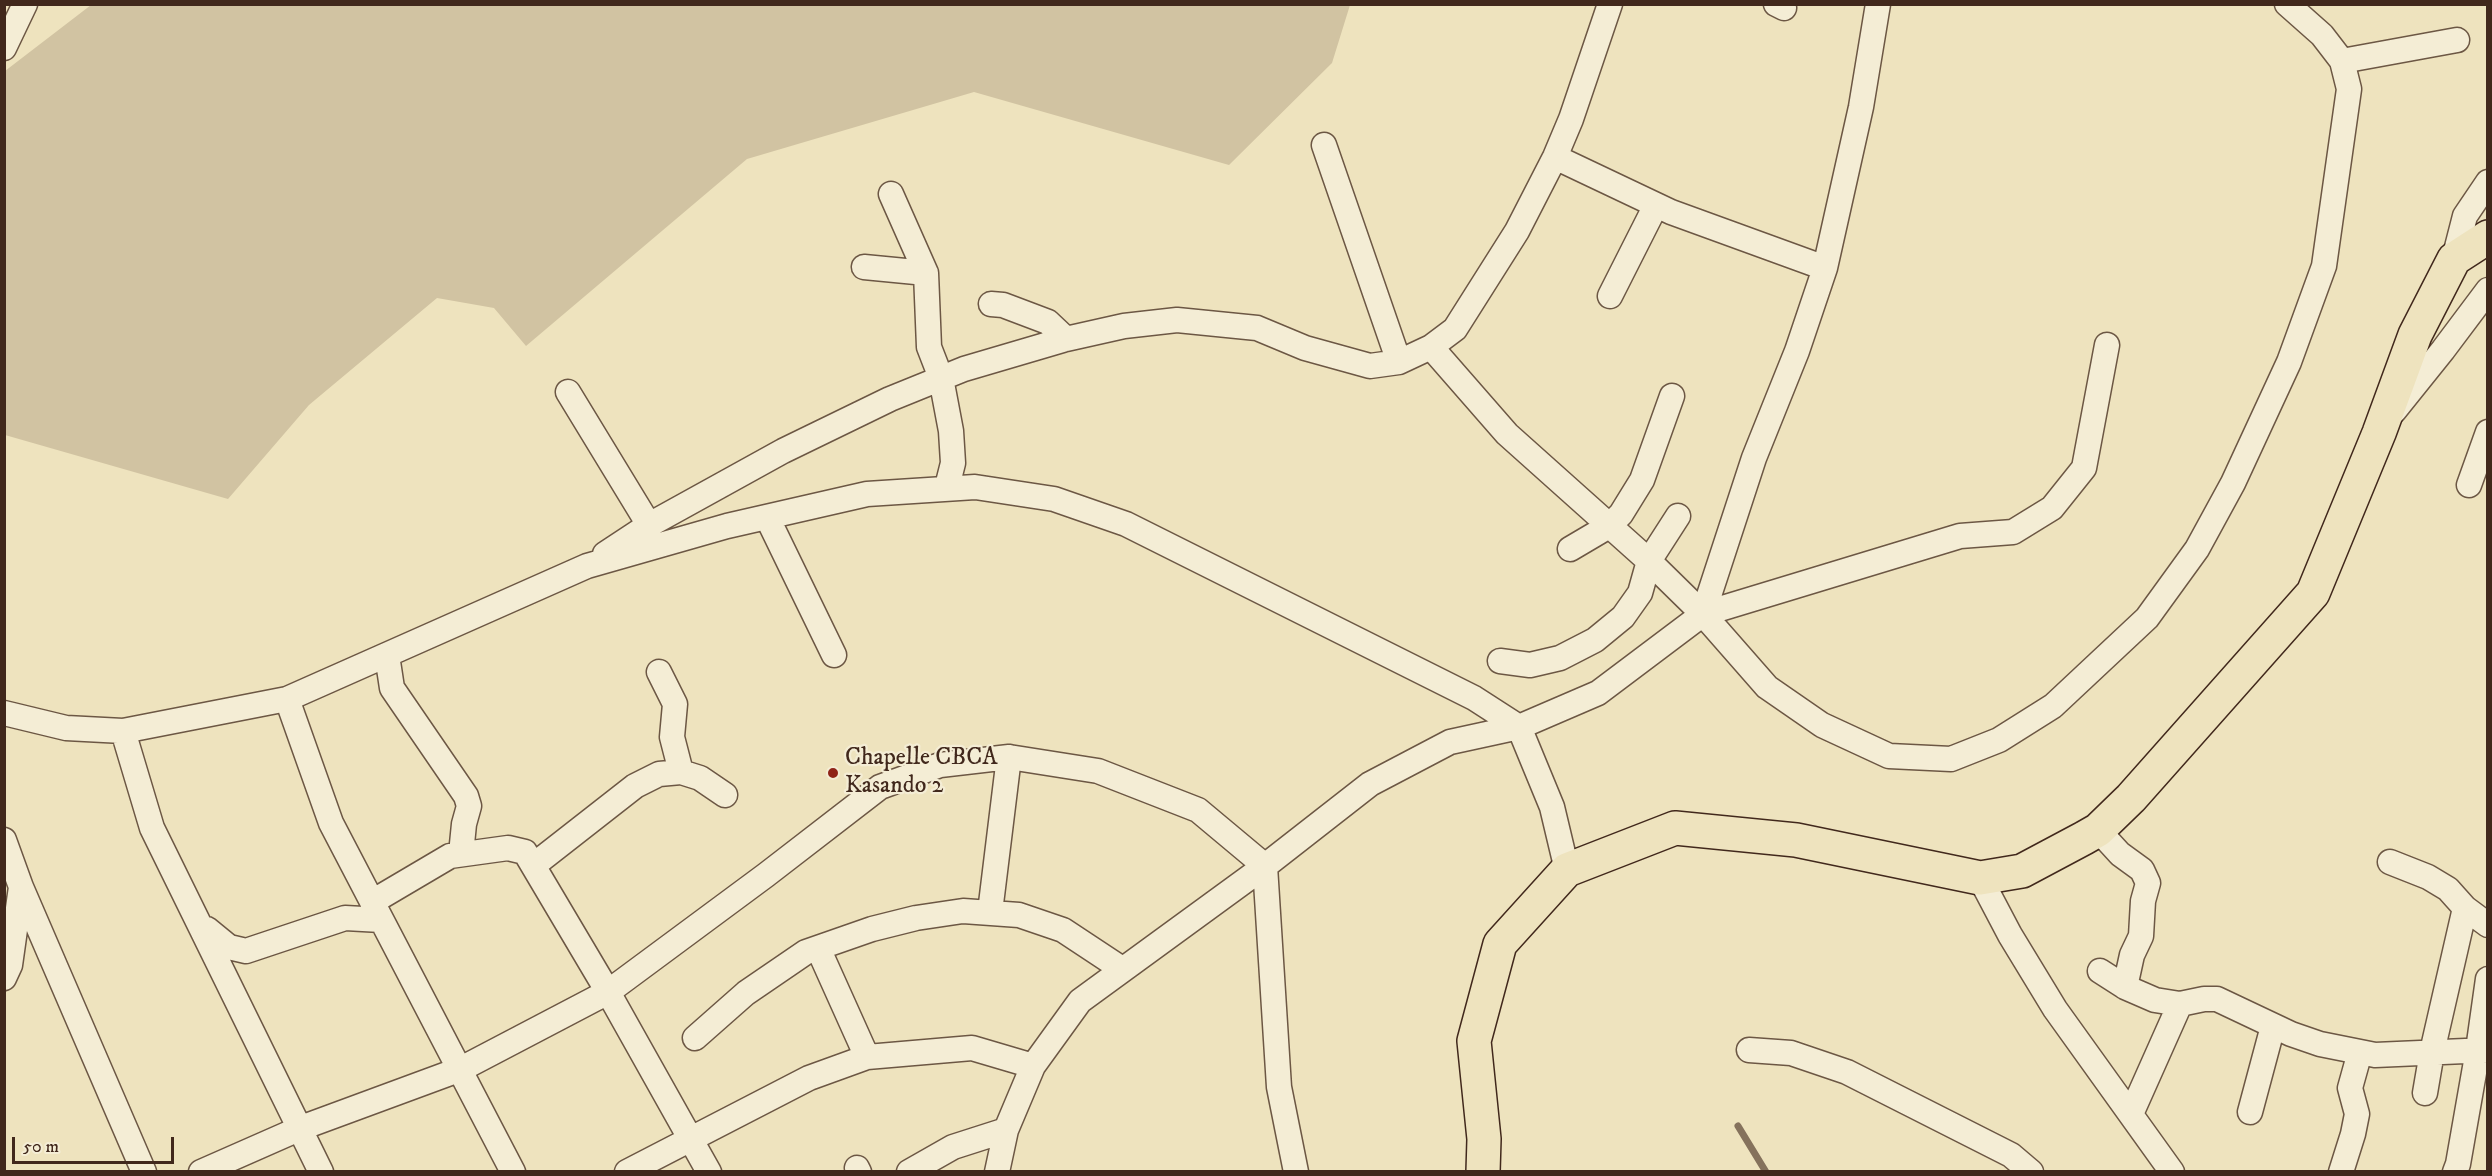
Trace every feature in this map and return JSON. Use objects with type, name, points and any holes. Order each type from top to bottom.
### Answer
[{"type":"highway","points":[[1483,1172],[1484,1139],[1474,1041],[1500,944],[1568,870],[1675,828],[1796,840],[1980,878],[2022,871],[2098,830],[2132,798],[2313,593],[2379,433],[2415,335],[2454,259],[2487,237]]},
{"type":"street","points":[[4,48],[25,4]]},
{"type":"street","points":[[587,566],[649,525],[783,452],[890,399],[964,369],[1066,339],[1124,326],[1177,320],[1257,328],[1305,348],[1370,366],[1399,362],[1431,347],[1455,329],[1518,231],[1571,119],[1610,4]]},
{"type":"street","points":[[1702,614],[1754,458],[1797,351],[1825,268],[1861,107],[1878,4]]},
{"type":"street","points":[[1431,347],[1507,434],[1649,561],[1702,614],[1767,687],[1822,725],[1889,756],[1951,759],[1999,740],[2053,706],[2146,618],[2197,549],[2233,483],[2289,362],[2324,266],[2349,89],[2342,61],[2322,35],[2287,4]]},
{"type":"street","points":[[2342,61],[2457,40]]},
{"type":"street","points":[[1324,145],[1399,362]]},
{"type":"street","points":[[1555,157],[1656,205],[1825,268]]},
{"type":"street","points":[[2454,259],[2465,216],[2487,182]]},
{"type":"street","points":[[891,194],[926,273],[929,347],[941,378],[951,431],[953,463],[947,487]]},
{"type":"street","points":[[1610,296],[1656,205]]},
{"type":"street","points":[[864,267],[926,273]]},
{"type":"street","points":[[2379,433],[2397,405],[2443,350],[2487,290]]},
{"type":"street","points":[[991,304],[1003,305],[1047,322],[1066,339]]},
{"type":"street","points":[[997,1172],[1006,1130],[1034,1066],[1080,1001],[1265,866],[1370,784],[1450,742],[1519,727],[1598,693],[1702,614],[1960,536],[2013,532],[2052,508],[2084,468],[2107,345]]},
{"type":"street","points":[[568,392],[649,525]]},
{"type":"street","points":[[1570,549],[1609,526],[1622,514],[1642,480],[1672,396]]},
{"type":"street","points":[[2469,485],[2487,432]]},
{"type":"street","points":[[5,714],[66,728],[123,731],[287,699],[587,566],[767,516],[867,494],[947,487],[975,487],[1054,499],[1126,524],[1474,698],[1519,727],[1552,807],[1568,870]]},
{"type":"street","points":[[767,516],[834,656]]},
{"type":"street","points":[[1500,661],[1530,665],[1540,663],[1560,658],[1595,640],[1623,616],[1640,593],[1649,561],[1678,516]]},
{"type":"street","points":[[387,655],[392,688],[466,796],[469,806],[464,824],[461,854]]},
{"type":"street","points":[[659,672],[675,704],[672,737],[681,772]]},
{"type":"street","points":[[287,699],[331,822],[513,1172]]},
{"type":"street","points":[[123,731],[152,828],[321,1172]]},
{"type":"street","points":[[990,912],[1009,758]]},
{"type":"street","points":[[201,1172],[301,1128],[461,1069],[608,992],[880,788],[940,765],[1009,758],[1098,771],[1198,810],[1265,866],[1279,1087],[1296,1172]]},
{"type":"street","points":[[534,865],[635,786],[659,774],[681,772],[700,778],[725,795]]},
{"type":"street","points":[[2098,830],[2120,854],[2136,864],[2148,883],[2143,901],[2141,936],[2132,955],[2125,987]]},
{"type":"street","points":[[4,840],[21,887],[144,1172]]},
{"type":"street","points":[[198,920],[229,947],[246,951],[345,918],[377,911],[450,856],[508,848],[525,852],[608,992],[709,1172]]},
{"type":"street","points":[[2390,862],[2428,877],[2448,889],[2465,908],[2487,925]]},
{"type":"street","points":[[1980,878],[2055,1009],[2172,1172]]},
{"type":"street","points":[[4,978],[10,965],[21,887]]},
{"type":"street","points":[[2426,1093],[2432,1052],[2465,908]]},
{"type":"street","points":[[695,1038],[746,993],[806,952],[872,929],[916,918],[963,911],[1019,915],[1063,930],[1122,969]]},
{"type":"street","points":[[818,948],[867,1057]]},
{"type":"street","points":[[2100,971],[2125,987],[2155,1000],[2180,1004],[2217,999],[2273,1026],[2320,1044],[2375,1055],[2483,1050]]},
{"type":"street","points":[[2455,1172],[2483,1050],[2487,979]]},
{"type":"street","points":[[2131,1114],[2180,1004]]},
{"type":"street","points":[[2250,1112],[2273,1026]]},
{"type":"street","points":[[627,1172],[809,1078],[867,1057],[972,1048],[1034,1066]]},
{"type":"street","points":[[1749,1050],[1791,1053],[1847,1072],[2011,1155],[2031,1172]]},
{"type":"street","points":[[2341,1172],[2357,1114],[2350,1088],[2360,1052]]},
{"type":"street","points":[[909,1172],[953,1147],[1006,1130]]},
{"type":"shaded area","points":[[91,5],[1350,5],[1332,63],[1229,165],[974,92],[747,159],[526,346],[494,308],[437,298],[309,405],[228,499],[5,435],[5,71]]},
{"type":"waterway","points":[[1738,1126],[1766,1172]]},
{"type":"place","name":"Chapelle CBCA Kasando 2","points":[[833,773]]}]
